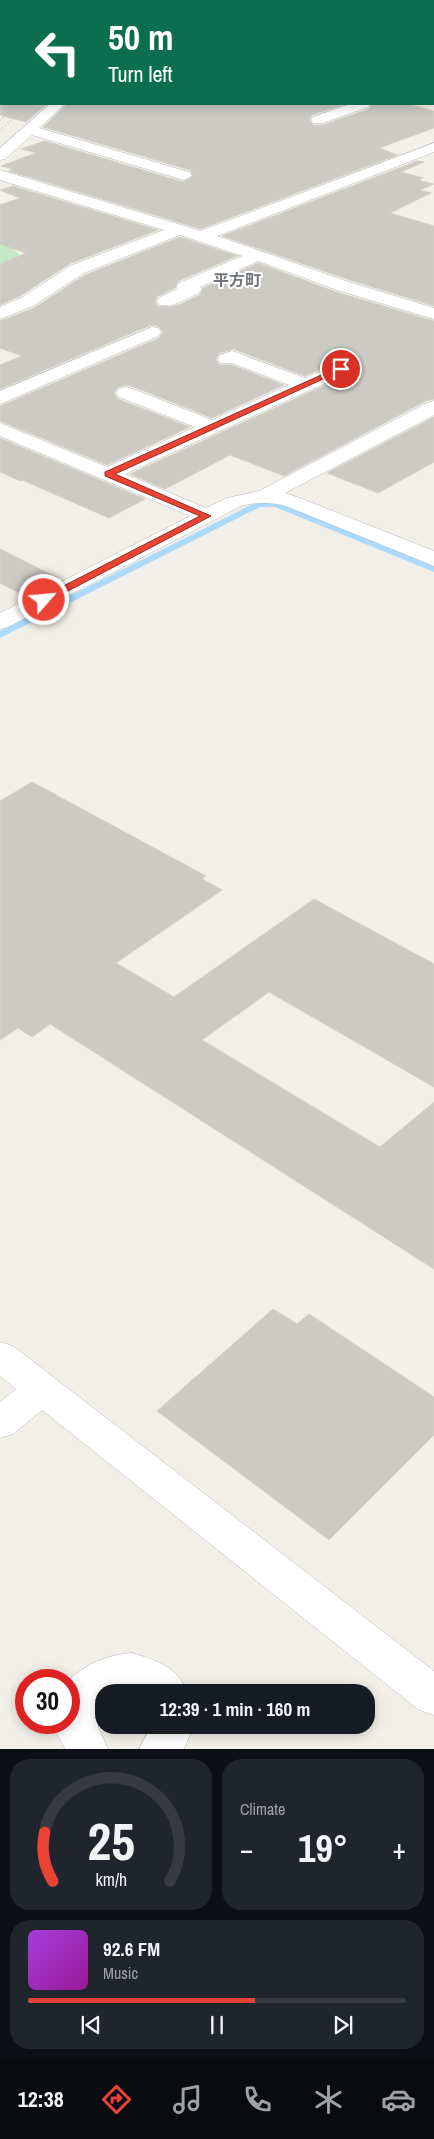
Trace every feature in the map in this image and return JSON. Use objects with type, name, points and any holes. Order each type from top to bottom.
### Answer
[{"type":"street","points":[[0,156],[57,105]]},
{"type":"street","points":[[318,120],[360,105]]},
{"type":"street","points":[[29,130],[184,175]]},
{"type":"street","points":[[202,236],[434,147]]},
{"type":"street","points":[[0,175],[202,236],[342,286],[434,314]]},
{"type":"street","points":[[0,314],[27,302],[78,269],[177,230]]},
{"type":"street","points":[[166,301],[193,289],[186,287],[256,256]]},
{"type":"street","points":[[0,398],[152,332]]},
{"type":"street","points":[[227,359],[232,357],[306,385]]},
{"type":"street","points":[[108,474],[341,369],[349,371]]},
{"type":"street","points":[[126,392],[212,427]]},
{"type":"street","points":[[264,496],[434,408]]},
{"type":"street","points":[[0,430],[207,516]]},
{"type":"street","points":[[4,617],[234,502],[254,496],[264,496],[293,502],[434,559]]},
{"type":"street","points":[[0,1356],[434,1696]]},
{"type":"street","points":[[0,1423],[42,1389]]},
{"type":"street","points":[[74,1744],[74,1722],[79,1700],[94,1682],[105,1676],[123,1672],[141,1674],[159,1684]]},
{"type":"street","points":[[160,1749],[169,1734]]},
{"type":"green space","points":[[0,238],[21,245],[14,250],[21,256],[0,273]]},
{"type":"building","points":[[0,105],[46,105],[26,122],[0,115]]},
{"type":"building","points":[[66,105],[342,105],[312,115],[309,119],[313,125],[323,125],[369,109],[371,105],[410,105],[434,111],[434,128],[379,148],[397,155],[201,229],[9,171],[13,169],[1,166],[36,153],[21,149],[45,141],[183,182],[193,176],[190,170],[43,127]]},
{"type":"building","points":[[417,161],[424,162],[401,172],[423,178],[418,180],[434,184],[420,190],[431,193],[390,213],[434,226],[434,306],[350,280],[222,236]]},
{"type":"building","points":[[13,186],[158,230],[71,263],[20,296],[0,305],[0,264],[26,253],[0,244],[0,205],[20,198],[0,190]]},
{"type":"building","points":[[180,237],[237,256],[178,281],[175,288],[158,296],[155,301],[158,306],[170,307],[181,304],[200,295],[203,288],[258,263],[336,292],[434,321],[434,399],[426,401],[284,476],[230,455],[165,489],[130,474],[343,377],[350,379],[357,377],[360,372],[358,366],[340,361],[305,376],[233,349],[219,353],[216,360],[220,365],[232,365],[284,385],[212,418],[134,387],[127,385],[118,387],[114,393],[118,399],[190,427],[107,465],[0,421],[0,406],[159,338],[163,332],[158,326],[151,325],[0,389],[0,365],[22,356],[0,348],[0,321],[34,308],[85,275]]},
{"type":"building","points":[[434,417],[434,462],[378,493],[327,473]]},
{"type":"building","points":[[0,438],[145,499],[109,518],[22,480],[20,481],[0,472]]},
{"type":"building","points":[[0,549],[58,578],[23,595],[0,583]]},
{"type":"building","points":[[32,782],[206,876],[202,879],[222,890],[116,963],[174,997],[314,899],[434,964],[434,1087],[269,992],[202,1040],[380,1147],[434,1102],[434,1269],[50,1024],[32,1037],[18,1028],[0,1040],[0,801]]},
{"type":"building","points":[[273,1309],[297,1324],[309,1314],[434,1397],[434,1435],[329,1540],[157,1411]]},
{"type":"waterway","points":[[0,635],[259,504],[276,505],[434,569]]},
{"type":"railway","points":[[0,120],[17,105]]},
{"type":"railway","points":[[0,130],[30,105]]},
{"type":"district","name":"平方町","points":[[237,280]]},
{"type":"route","points":[[44,600],[207,516],[108,474],[341,369]]}]
